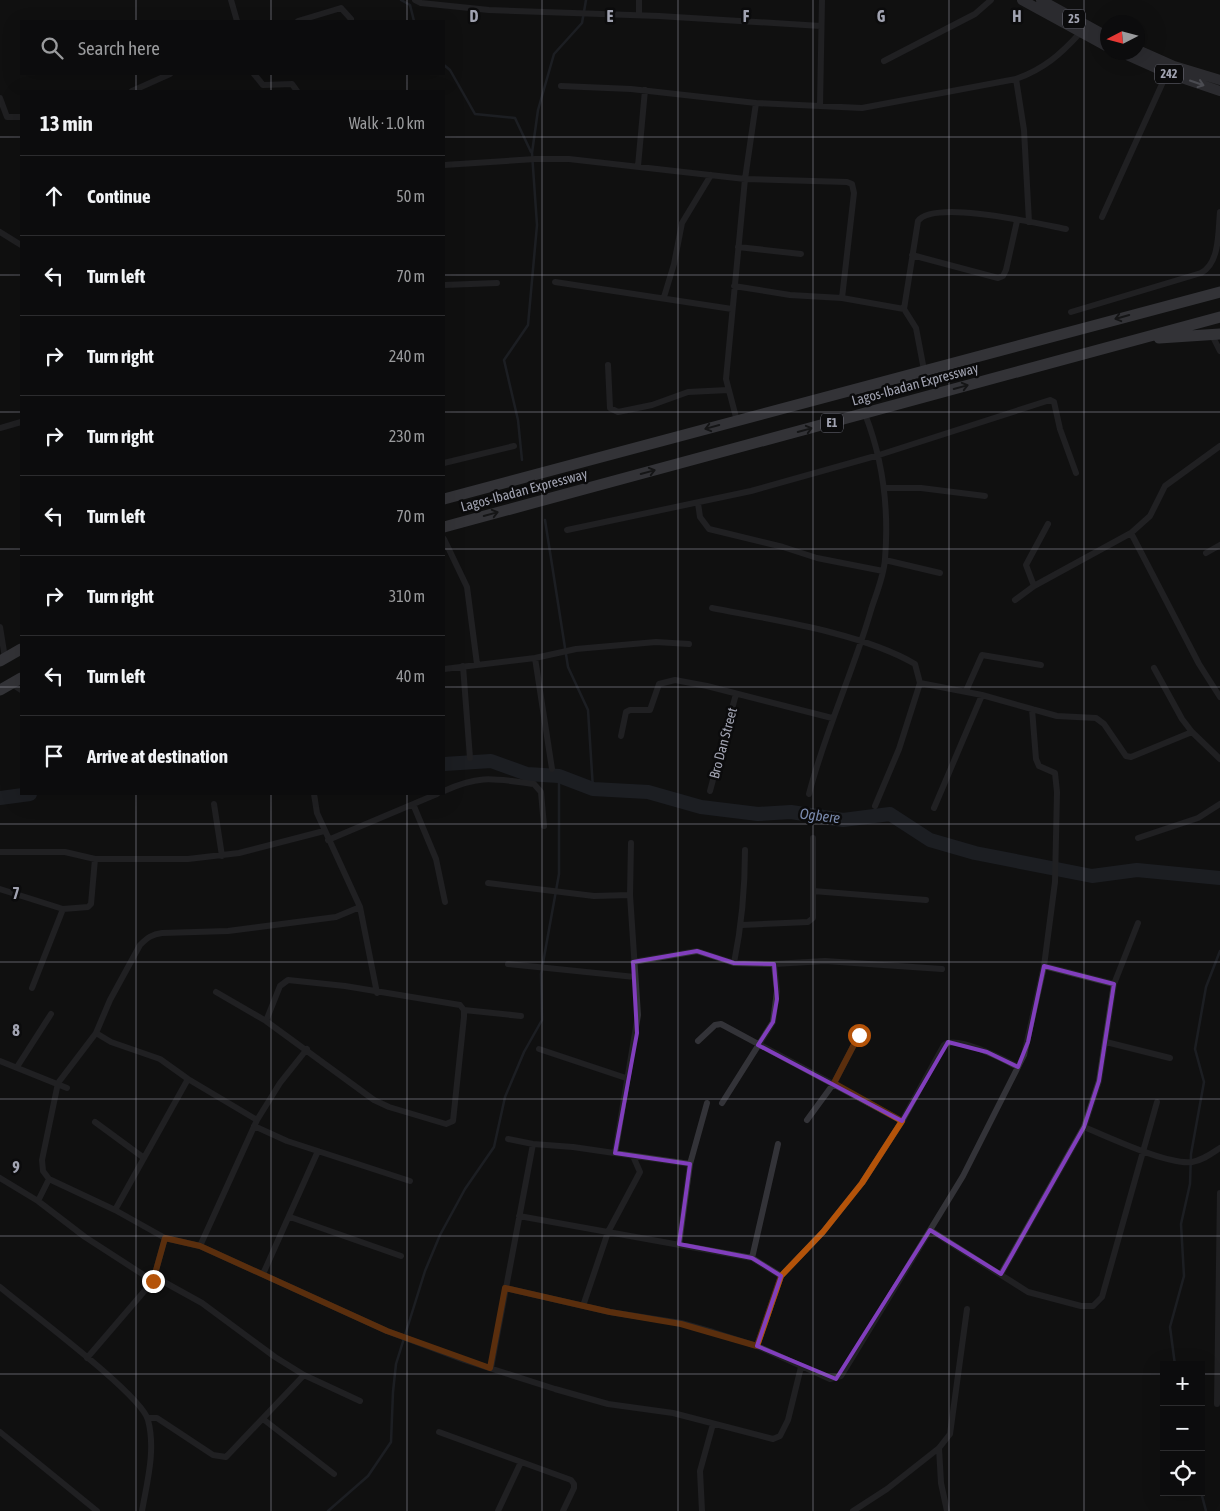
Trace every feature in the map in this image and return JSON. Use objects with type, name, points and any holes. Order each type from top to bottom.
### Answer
[{"type":"highway","points":[[1151,309],[1220,285]]},
{"type":"highway","name":"Lagos-Ibadan Expressway","points":[[445,499],[1220,292]]},
{"type":"highway","name":"Lagos-Ibadan Expressway","points":[[445,527],[1220,318]]},
{"type":"highway","points":[[1150,337],[1170,338],[1216,334]]},
{"type":"highway","points":[[2,660],[20,650]]},
{"type":"highway","points":[[0,690],[18,684]]},
{"type":"main road","points":[[1022,0],[1100,43]]},
{"type":"main road","name":"25","points":[[1041,0],[1100,33]]},
{"type":"main road","points":[[1145,53],[1174,66],[1220,80]]},
{"type":"main road","name":"242","points":[[1138,60],[1167,73],[1220,91]]},
{"type":"street","points":[[231,0],[237,20]]},
{"type":"street","points":[[415,0],[421,3],[489,10],[639,15],[821,26]]},
{"type":"street","points":[[639,0],[639,15]]},
{"type":"street","points":[[820,106],[822,0]]},
{"type":"street","points":[[884,62],[975,14],[991,0]]},
{"type":"street","points":[[301,20],[340,8],[351,18]]},
{"type":"street","points":[[560,86],[645,90],[756,103],[877,106],[1016,79],[1037,72],[1051,62],[1080,33]]},
{"type":"street","points":[[1102,217],[1167,73]]},
{"type":"street","points":[[134,90],[168,75]]},
{"type":"street","points":[[255,75],[263,85],[292,84],[296,90]]},
{"type":"street","points":[[1016,79],[1024,130],[1029,222]]},
{"type":"street","points":[[638,166],[645,90]]},
{"type":"street","points":[[0,98],[4,113],[8,118],[20,117]]},
{"type":"street","points":[[737,420],[726,379],[745,179],[756,103]]},
{"type":"street","points":[[445,165],[536,159],[569,159],[745,179],[846,182],[852,184],[854,193],[842,298]]},
{"type":"street","points":[[664,297],[674,264],[682,223],[711,175]]},
{"type":"street","points":[[924,370],[916,328],[904,309],[918,221],[922,216],[928,213],[960,212],[991,215],[1066,228]]},
{"type":"street","points":[[1071,312],[1201,273],[1210,268],[1214,259],[1220,212]]},
{"type":"street","points":[[912,255],[998,278],[1003,276],[1006,270],[1017,221]]},
{"type":"street","points":[[0,232],[20,244]]},
{"type":"street","points":[[738,247],[801,254]]},
{"type":"street","points":[[554,282],[664,297],[732,309]]},
{"type":"street","points":[[445,284],[497,283]]},
{"type":"street","points":[[734,286],[790,295],[842,298],[904,309]]},
{"type":"street","points":[[1216,334],[1220,351]]},
{"type":"street","points":[[608,365],[610,408],[618,412],[644,407],[688,392],[728,390]]},
{"type":"street","points":[[567,530],[751,491],[879,455],[1050,400],[1054,402],[1060,430],[1076,472]]},
{"type":"street","points":[[809,794],[832,718],[862,642],[885,560],[884,488],[879,455],[866,414]]},
{"type":"street","points":[[0,428],[20,422]]},
{"type":"street","points":[[445,463],[514,446]]},
{"type":"street","points":[[1016,600],[1034,586],[1131,533],[1150,516],[1164,486],[1220,446]]},
{"type":"street","points":[[884,488],[921,488],[985,496]]},
{"type":"street","points":[[698,503],[700,517],[709,529],[783,546],[817,558],[883,571]]},
{"type":"street","points":[[1034,586],[1026,565],[1048,524]]},
{"type":"street","points":[[1131,533],[1199,664],[1220,697]]},
{"type":"street","points":[[445,541],[467,587],[477,664]]},
{"type":"street","points":[[1206,553],[1220,545]]},
{"type":"street","points":[[885,560],[940,573]]},
{"type":"street","points":[[712,608],[794,624],[862,642],[904,657],[915,664],[920,683],[899,749],[875,806]]},
{"type":"street","points":[[0,627],[2,660]]},
{"type":"street","points":[[445,669],[535,658],[576,649],[656,642],[689,644]]},
{"type":"street","points":[[966,691],[982,655],[1040,664]]},
{"type":"street","points":[[535,658],[552,769]]},
{"type":"street","points":[[463,666],[470,758]]},
{"type":"street","points":[[1154,668],[1182,719],[1192,732],[1220,759]]},
{"type":"street","points":[[621,736],[626,712],[630,710],[650,710],[657,687],[665,681],[675,680],[707,686],[832,718]]},
{"type":"street","points":[[920,683],[966,691],[1057,716],[1100,720],[1126,756],[1131,757],[1192,732]]},
{"type":"street","name":"Bro Dan Street","points":[[710,791],[736,694]]},
{"type":"street","points":[[934,808],[982,695]]},
{"type":"street","points":[[505,1288],[583,1306],[681,1324],[757,1346],[830,1379],[841,1376],[930,1230],[983,1138],[1018,1067],[1028,1042],[1044,966],[1055,882],[1057,792],[1056,773],[1039,766],[1036,759],[1032,709]]},
{"type":"street","points":[[445,791],[481,778],[534,784],[541,792],[544,826]]},
{"type":"street","points":[[314,795],[317,813],[324,831],[360,907],[378,993]]},
{"type":"street","points":[[328,840],[435,795]]},
{"type":"street","points":[[214,804],[222,856]]},
{"type":"street","points":[[413,804],[436,859],[445,902]]},
{"type":"street","points":[[1138,838],[1198,818],[1220,804]]},
{"type":"street","points":[[0,852],[65,852],[95,859],[188,859],[222,856],[290,841],[324,831]]},
{"type":"street","points":[[742,926],[808,922],[813,918],[815,911],[813,838]]},
{"type":"street","points":[[615,1153],[626,1078],[637,1033],[636,977],[630,895],[631,843]]},
{"type":"street","points":[[734,963],[742,926],[745,850]]},
{"type":"street","points":[[0,889],[63,910],[82,909],[91,904],[95,859]]},
{"type":"street","points":[[488,884],[594,896],[630,895]]},
{"type":"street","points":[[813,891],[926,900]]},
{"type":"street","points":[[360,907],[336,917],[228,931],[153,934],[140,945],[110,1000],[96,1033],[58,1083],[42,1160],[43,1171],[49,1179],[115,1210],[165,1238],[200,1246],[387,1331],[490,1368],[608,1404],[673,1413],[773,1439],[780,1436],[788,1420],[801,1367]]},
{"type":"street","points":[[32,988],[63,910]]},
{"type":"street","points":[[1001,1274],[1084,1127],[1099,1082],[1114,984],[1138,923]]},
{"type":"street","points":[[634,962],[698,951],[734,963],[824,962],[942,969]]},
{"type":"street","points":[[508,964],[636,977]]},
{"type":"street","points":[[722,1103],[773,1022],[778,991],[774,964]]},
{"type":"street","points":[[1044,966],[1114,984]]},
{"type":"street","points":[[216,992],[266,1020],[308,1049],[374,1100],[389,1108],[448,1124],[453,1121],[464,1010],[460,1005],[344,986],[288,980],[280,986],[266,1020]]},
{"type":"street","points":[[464,1010],[521,1016]]},
{"type":"street","points":[[17,1067],[51,1014]]},
{"type":"street","points":[[698,1041],[715,1025],[721,1024],[902,1121]]},
{"type":"street","points":[[96,1033],[118,1045],[160,1059],[255,1123],[318,1150],[410,1181]]},
{"type":"street","points":[[807,1120],[834,1083],[859,1035]]},
{"type":"street","points":[[757,1346],[781,1276],[823,1232],[862,1183],[902,1121],[948,1042],[954,1041],[987,1052],[1018,1067]]},
{"type":"street","points":[[1106,1042],[1170,1058]]},
{"type":"street","points":[[200,1246],[255,1123],[280,1083],[308,1049]]},
{"type":"street","points":[[539,1049],[626,1078]]},
{"type":"street","points":[[0,1061],[67,1088]]},
{"type":"street","points":[[115,1210],[188,1079]]},
{"type":"street","points":[[930,1230],[1028,1292],[1081,1306],[1093,1306],[1099,1302],[1102,1296],[1145,1150],[1157,1102]]},
{"type":"street","points":[[679,1244],[690,1164],[707,1103]]},
{"type":"street","points":[[95,1122],[144,1158]]},
{"type":"street","points":[[1084,1127],[1162,1158],[1191,1162],[1204,1159],[1220,1148]]},
{"type":"street","points":[[508,1138],[533,1144],[690,1164]]},
{"type":"street","points":[[490,1368],[533,1144]]},
{"type":"street","points":[[752,1258],[778,1144]]},
{"type":"street","points":[[263,1274],[290,1217],[318,1150]]},
{"type":"street","points":[[583,1306],[608,1232],[640,1172],[633,1156]]},
{"type":"street","points":[[0,1178],[38,1201],[84,1237],[154,1279],[202,1303],[275,1358],[304,1375],[360,1401]]},
{"type":"street","points":[[38,1201],[49,1179]]},
{"type":"street","points":[[1217,1404],[1220,1193]]},
{"type":"street","points":[[519,1216],[752,1258],[781,1276]]},
{"type":"street","points":[[290,1217],[401,1256]]},
{"type":"street","points":[[87,1358],[154,1279],[165,1238]]},
{"type":"street","points":[[0,1287],[87,1358],[137,1402],[148,1418],[151,1464],[142,1511]]},
{"type":"street","points":[[853,1511],[887,1489],[940,1448],[950,1434],[967,1309]]},
{"type":"street","points":[[148,1418],[157,1418],[213,1455],[222,1458],[229,1455],[304,1375]]},
{"type":"street","points":[[262,1419],[334,1474]]},
{"type":"street","points":[[702,1511],[700,1471],[713,1424]]},
{"type":"street","points":[[0,1432],[97,1511]]},
{"type":"street","points":[[439,1432],[571,1480],[574,1488],[563,1511]]},
{"type":"street","points":[[940,1448],[941,1483],[947,1511]]},
{"type":"street","points":[[498,1511],[521,1462]]},
{"type":"highlighted area","points":[[697,951],[734,963],[774,964],[777,999],[773,1022],[758,1045],[902,1121],[948,1042],[987,1052],[1018,1067],[1028,1042],[1044,966],[1114,984],[1099,1081],[1084,1127],[1001,1274],[930,1230],[836,1379],[757,1346],[781,1276],[752,1258],[679,1244],[690,1164],[615,1153],[637,1033],[633,962]]},
{"type":"waterway","points":[[401,0],[410,5],[414,20]]},
{"type":"waterway","points":[[522,460],[518,420],[504,360],[528,325],[537,225],[532,153],[538,110],[554,54],[582,23],[586,0]]},
{"type":"waterway","points":[[445,66],[450,70],[475,114],[515,118],[531,152]]},
{"type":"waterway","points":[[545,520],[568,667],[588,710],[593,789]]},
{"type":"waterway","name":"Ogbere","points":[[445,764],[491,761],[527,774],[559,776],[593,789],[648,792],[701,807],[758,814],[791,812],[843,820],[890,814],[930,840],[975,853],[1092,876],[1137,870],[1220,878]]},
{"type":"waterway","points":[[328,1511],[368,1476],[391,1442],[396,1364],[425,1271],[440,1235],[465,1189],[494,1147],[505,1097],[524,1052],[542,1020],[541,974],[559,874],[559,776]]},
{"type":"waterway","name":"Ogbere","points":[[0,798],[22,795]]},
{"type":"waterway","points":[[1174,1361],[1170,1327],[1184,1276],[1181,1224],[1190,1184],[1191,1154],[1204,1082],[1195,1049],[1206,987],[1220,951]]},
{"type":"waterway","points":[[1202,1496],[1206,1511]]},
{"type":"route","points":[[153,1281],[165,1238],[200,1246],[387,1331],[490,1368],[505,1288],[610,1312],[681,1324],[757,1346],[781,1276],[823,1232],[862,1183],[902,1121],[834,1083],[859,1035]]}]
